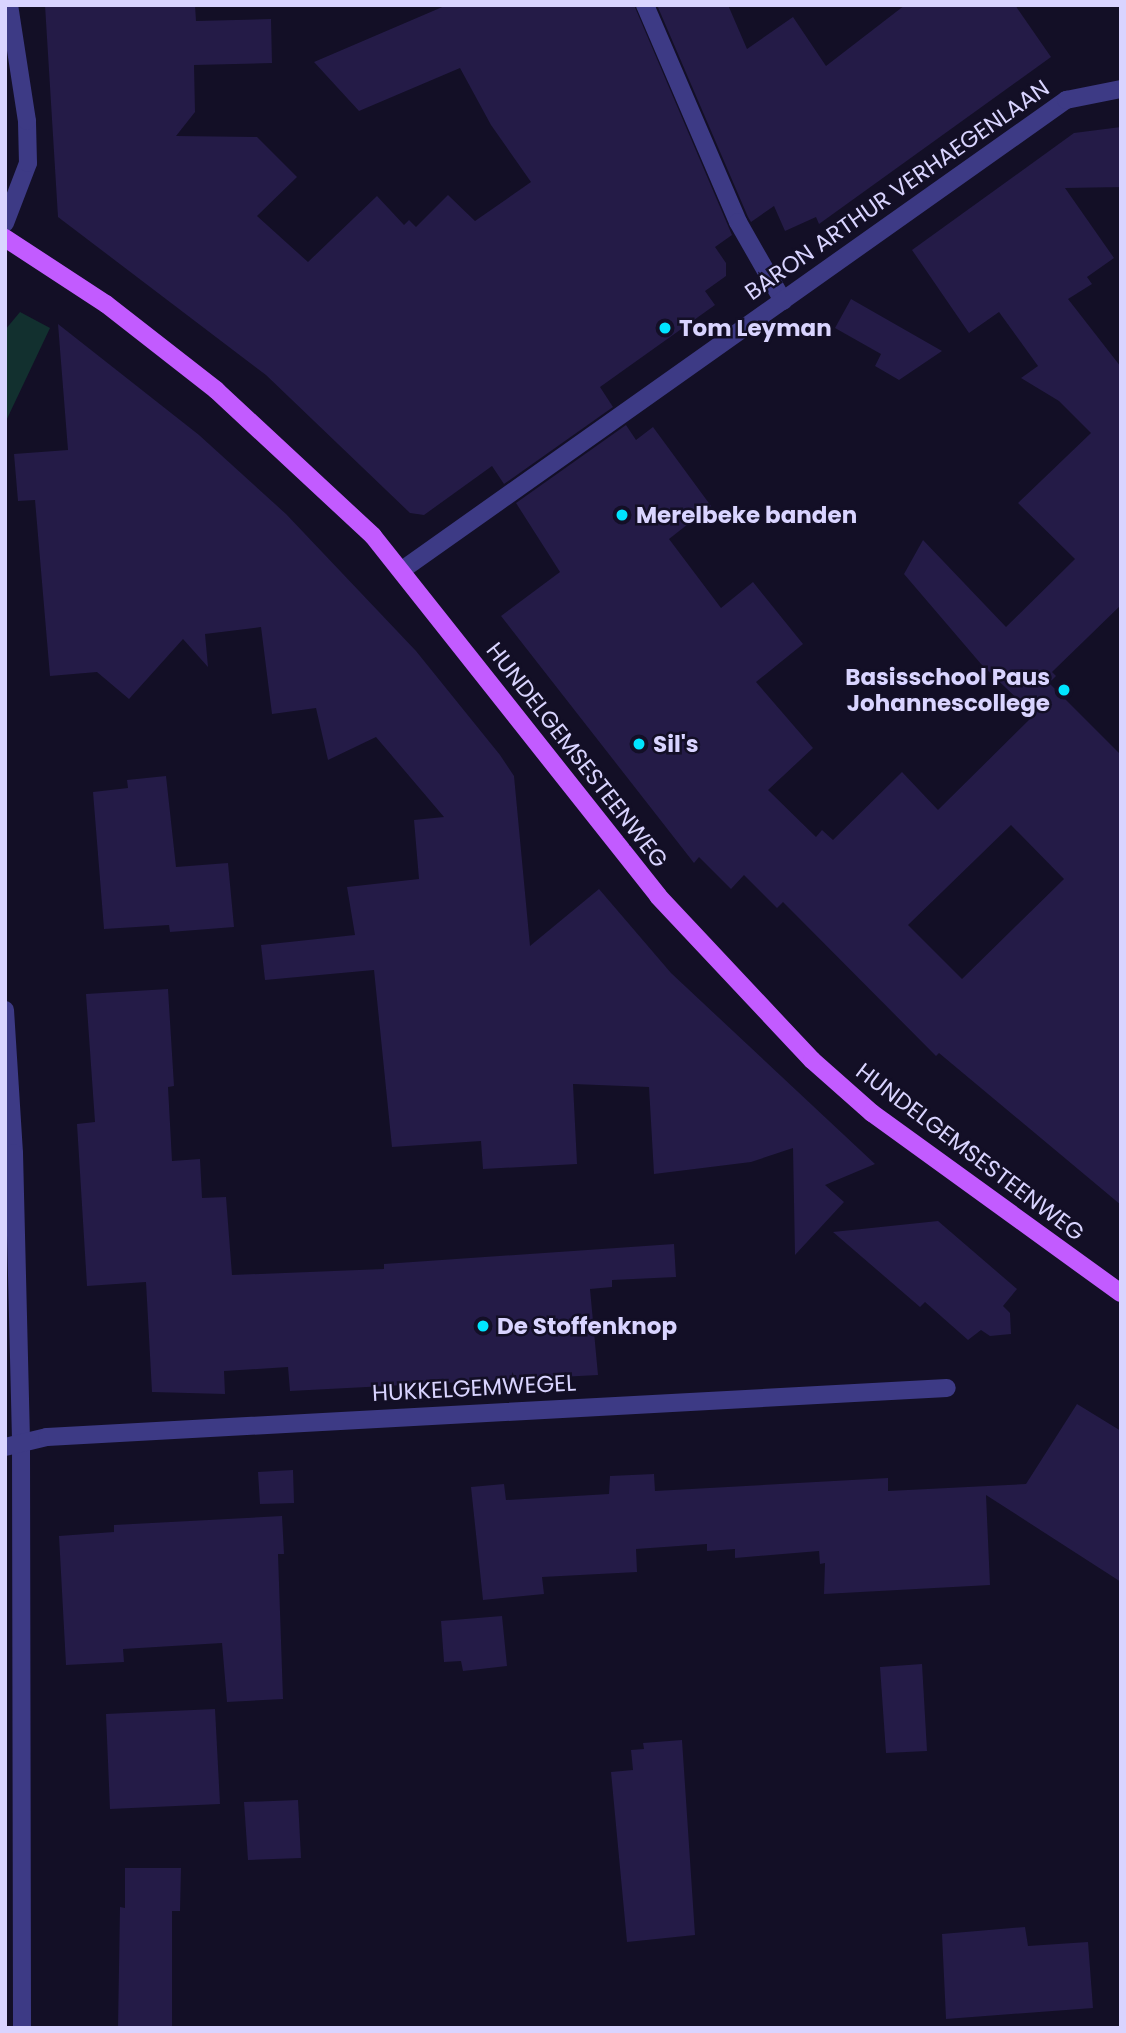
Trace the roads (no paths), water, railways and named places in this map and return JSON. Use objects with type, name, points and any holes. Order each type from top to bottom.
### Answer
[{"type":"main road","name":"HUNDELGEMSESTEENWEG","points":[[5,238],[106,304],[216,390],[373,536],[658,896],[812,1060],[915,1144],[1121,1293]]},
{"type":"street","points":[[5,223],[28,163],[27,121],[9,5]]},
{"type":"street","points":[[645,5],[738,222],[783,301]]},
{"type":"street","name":"BARON ARTHUR VERHAEGENLAAN","points":[[402,570],[1066,100],[1121,89]]},
{"type":"street","points":[[5,1010],[14,1153],[13,1445],[22,2028]]},
{"type":"street","name":"HUKKELGEMWEGEL","points":[[13,1445],[47,1437],[947,1388]]},
{"type":"place","name":"Tom Leyman","points":[[665,328]]},
{"type":"place","name":"Merelbeke banden","points":[[622,515]]},
{"type":"place","name":"Basisschool Paus Johannescollege","points":[[1064,690]]},
{"type":"place","name":"Sil's","points":[[639,744]]},
{"type":"place","name":"De Stoffenknop","points":[[483,1326]]}]
